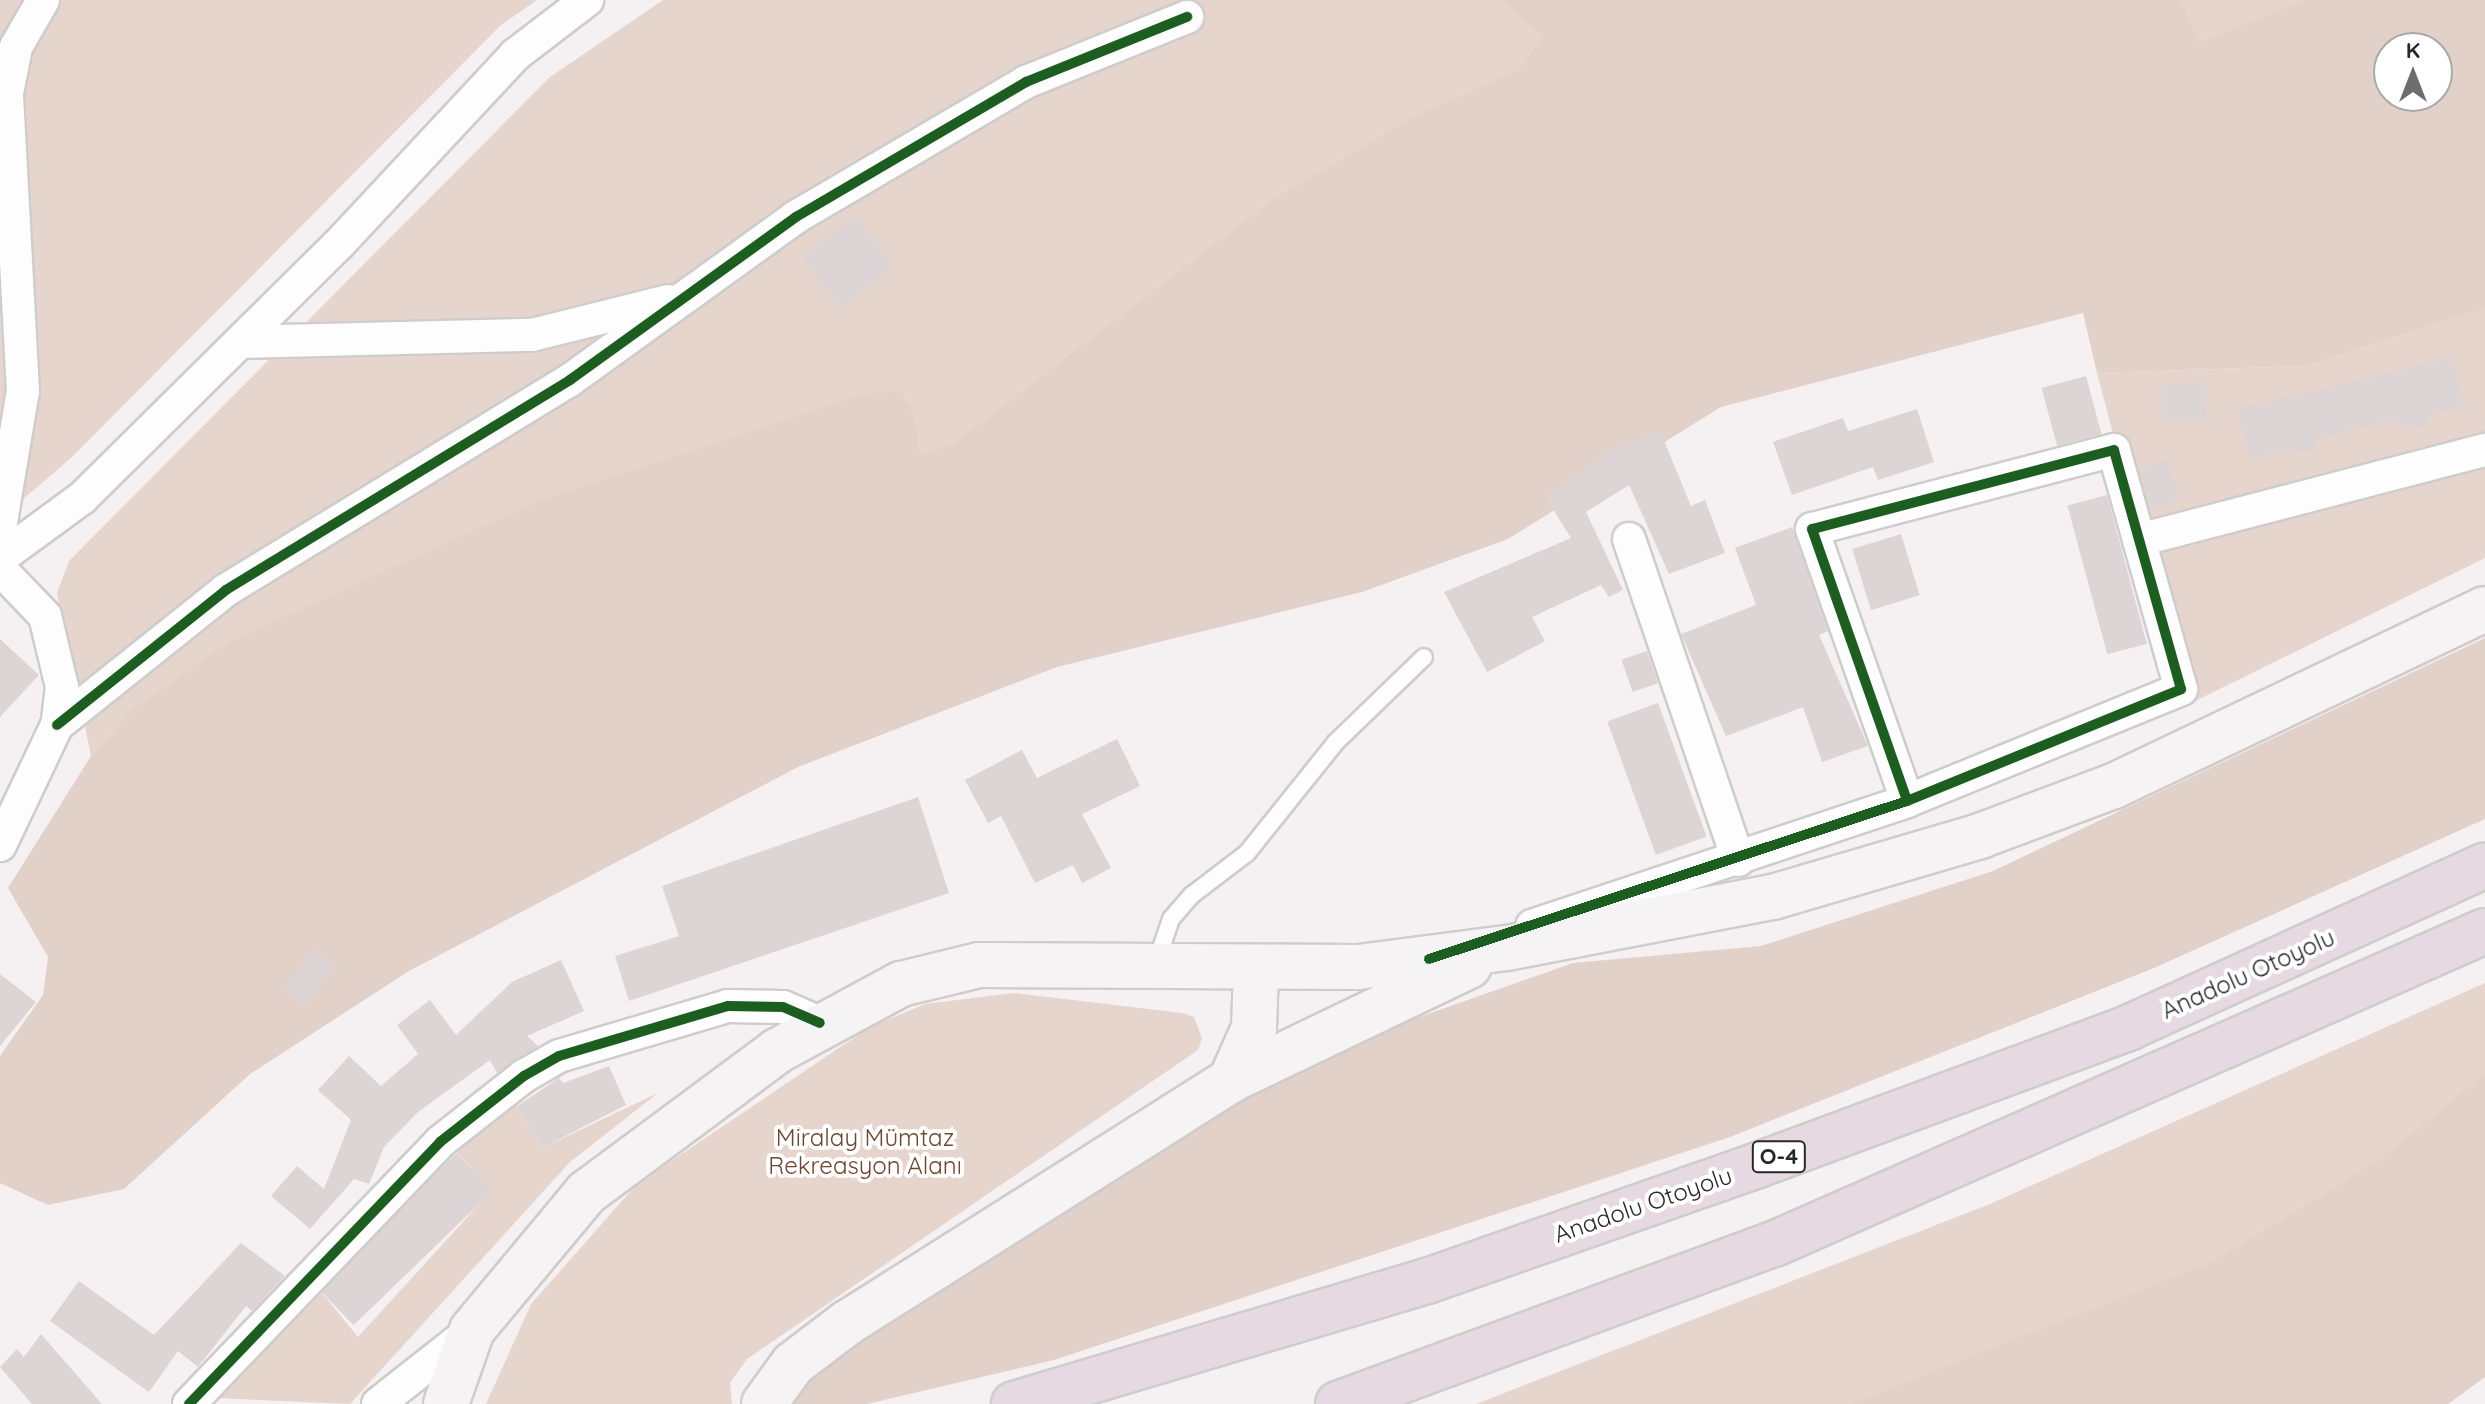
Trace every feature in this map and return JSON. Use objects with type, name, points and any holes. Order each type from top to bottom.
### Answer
[{"type":"highway","name":"Anadolu Otoyolu","points":[[1033,1399],[1427,1281],[1788,1154],[2128,1028],[2485,865]]},
{"type":"highway","points":[[1338,1404],[1774,1244],[2485,931]]},
{"type":"main road","points":[[446,1404],[472,1330],[586,1193],[820,1023],[958,967],[1256,970],[1429,959],[1679,918],[1874,870],[2051,810],[2197,750],[2485,609]]},
{"type":"main road","points":[[764,1404],[793,1364],[847,1323],[1231,1080],[1507,948]]},
{"type":"main road","points":[[1231,1080],[1254,1028],[1256,970]]},
{"type":"street","points":[[0,528],[23,391],[7,93],[16,47],[43,0]]},
{"type":"street","points":[[0,558],[82,498],[240,342],[515,55],[587,0]]},
{"type":"street","points":[[57,725],[226,590],[570,380],[700,292],[796,217],[1026,82],[1187,17]]},
{"type":"street","points":[[240,342],[532,335],[700,292]]},
{"type":"street","points":[[1429,959],[1738,860],[1907,801],[2181,689],[2114,450],[1812,529],[1907,801]]},
{"type":"street","points":[[2139,540],[2485,450]]},
{"type":"street","points":[[1629,539],[1738,860]]},
{"type":"street","points":[[0,569],[45,616],[59,664],[57,725],[0,845]]},
{"type":"street","points":[[189,1404],[440,1142],[524,1076],[559,1056],[728,1006],[783,1007],[820,1023]]},
{"type":"street","points":[[378,1404],[472,1330]]},
{"type":"lane","points":[[1154,968],[1171,919],[1192,895],[1247,853],[1336,742],[1424,657]]},
{"type":"green space","points":[[0,0],[537,0],[501,25],[72,457],[0,519]]},
{"type":"green space","points":[[663,0],[1501,0],[1542,37],[1519,69],[1413,116],[1272,199],[952,444],[920,455],[916,420],[902,390],[129,712],[91,756],[57,593],[69,561],[550,77]]},
{"type":"green space","points":[[2181,0],[2303,0],[2200,41]]},
{"type":"green space","points":[[2485,309],[2485,558],[2185,706],[2097,373],[2305,366]]},
{"type":"green space","points":[[2485,983],[2485,1073],[2376,1161],[2209,1263],[2058,1327],[1850,1404],[1476,1404],[1990,1204]]},
{"type":"green space","name":"Miralay Mümtaz Rekreasyon Alanı","points":[[1014,993],[1182,1013],[1194,1017],[1202,1038],[1198,1050],[747,1359],[730,1383],[732,1404],[486,1404],[531,1304],[637,1184],[870,1027],[925,1004]]},
{"type":"green space","points":[[658,1093],[570,1162],[350,1404],[215,1398],[322,1293],[358,1337],[492,1190],[456,1151],[512,1098],[542,1148]]},
{"type":"shaded area","points":[[1501,0],[2181,0],[2200,41],[2303,0],[2485,0],[2485,309],[2305,366],[2097,373],[2083,313],[1721,407],[1508,539],[1362,592],[1057,667],[798,767],[409,971],[250,1074],[124,1189],[48,1205],[0,1183],[0,1056],[43,995],[48,957],[8,888],[91,756],[129,712],[231,641],[541,500],[861,395],[902,390],[916,420],[920,454],[952,444],[1272,199],[1413,116],[1519,69],[1542,37]]},
{"type":"shaded area","points":[[2485,638],[2485,819],[2154,968],[1730,1137],[1054,1360],[867,1404],[781,1404],[813,1366],[1279,1079],[1374,1033],[1573,963],[1761,946],[1993,871]]},
{"type":"shaded area","points":[[2485,1073],[2485,1377],[2448,1404],[1850,1404],[2209,1263],[2376,1161]]},
{"type":"building","points":[[855,216],[894,266],[840,308],[801,258]]},
{"type":"building","points":[[2452,358],[2464,405],[2428,415],[2430,424],[2401,431],[2399,422],[2378,422],[2315,439],[2317,448],[2249,457],[2237,410]]},
{"type":"building","points":[[2086,376],[2102,434],[2057,446],[2042,388]]},
{"type":"building","points":[[2206,383],[2207,419],[2162,421],[2161,385]]},
{"type":"building","points":[[1917,409],[1934,462],[1878,480],[1873,467],[1792,495],[1773,442],[1843,418],[1848,431]]},
{"type":"building","points":[[1660,431],[1691,506],[1705,500],[1725,553],[1669,574],[1629,485],[1586,512],[1623,590],[1609,597],[1601,585],[1532,617],[1545,641],[1487,672],[1444,592],[1571,538],[1546,498],[1614,449]]},
{"type":"building","points":[[2168,460],[2180,500],[2152,509],[2139,469]]},
{"type":"building","points":[[2107,495],[2147,644],[2107,654],[2067,506]]},
{"type":"building","points":[[1792,527],[1828,631],[1819,635],[1868,746],[1822,762],[1803,707],[1726,736],[1681,634],[1756,605],[1735,548]]},
{"type":"building","points":[[1901,534],[1920,595],[1871,610],[1852,549]]},
{"type":"building","points":[[0,639],[39,675],[0,717]]},
{"type":"building","points":[[1647,651],[1658,683],[1633,692],[1621,660]]},
{"type":"building","points":[[1658,703],[1707,836],[1656,855],[1607,721]]},
{"type":"building","points":[[1117,739],[1140,786],[1082,814],[1111,868],[1082,883],[1073,865],[1035,883],[1001,816],[988,823],[965,780],[1022,750],[1037,778]]},
{"type":"building","points":[[918,797],[949,893],[629,1001],[615,956],[679,936],[662,886]]},
{"type":"building","points":[[314,950],[335,966],[305,1005],[285,989]]},
{"type":"building","points":[[561,960],[584,1011],[527,1036],[538,1046],[497,1073],[490,1060],[418,1112],[384,1147],[369,1184],[354,1179],[310,1229],[271,1196],[297,1166],[324,1189],[351,1120],[318,1090],[349,1056],[381,1086],[418,1054],[397,1025],[430,1000],[456,1035],[512,982]]},
{"type":"building","points":[[0,974],[36,1002],[0,1046]]},
{"type":"building","points":[[609,1066],[626,1105],[542,1148],[517,1106],[559,1078],[563,1083]]},
{"type":"building","points":[[457,1153],[493,1190],[354,1325],[317,1288]]},
{"type":"building","points":[[241,1243],[285,1276],[252,1311],[246,1306],[198,1367],[178,1351],[149,1392],[50,1321],[79,1281],[154,1335]]},
{"type":"building","points":[[41,1334],[102,1404],[32,1404],[0,1367],[17,1349],[24,1357]]},
{"type":"cycle path","points":[[57,725],[226,590],[570,380],[796,217],[1026,82],[1187,17]]},
{"type":"cycle path","points":[[1429,959],[1907,801],[2181,689],[2114,450],[1812,529],[1907,801]]},
{"type":"cycle path","points":[[189,1404],[440,1142],[524,1076],[559,1056],[728,1006],[783,1007],[820,1023]]}]
